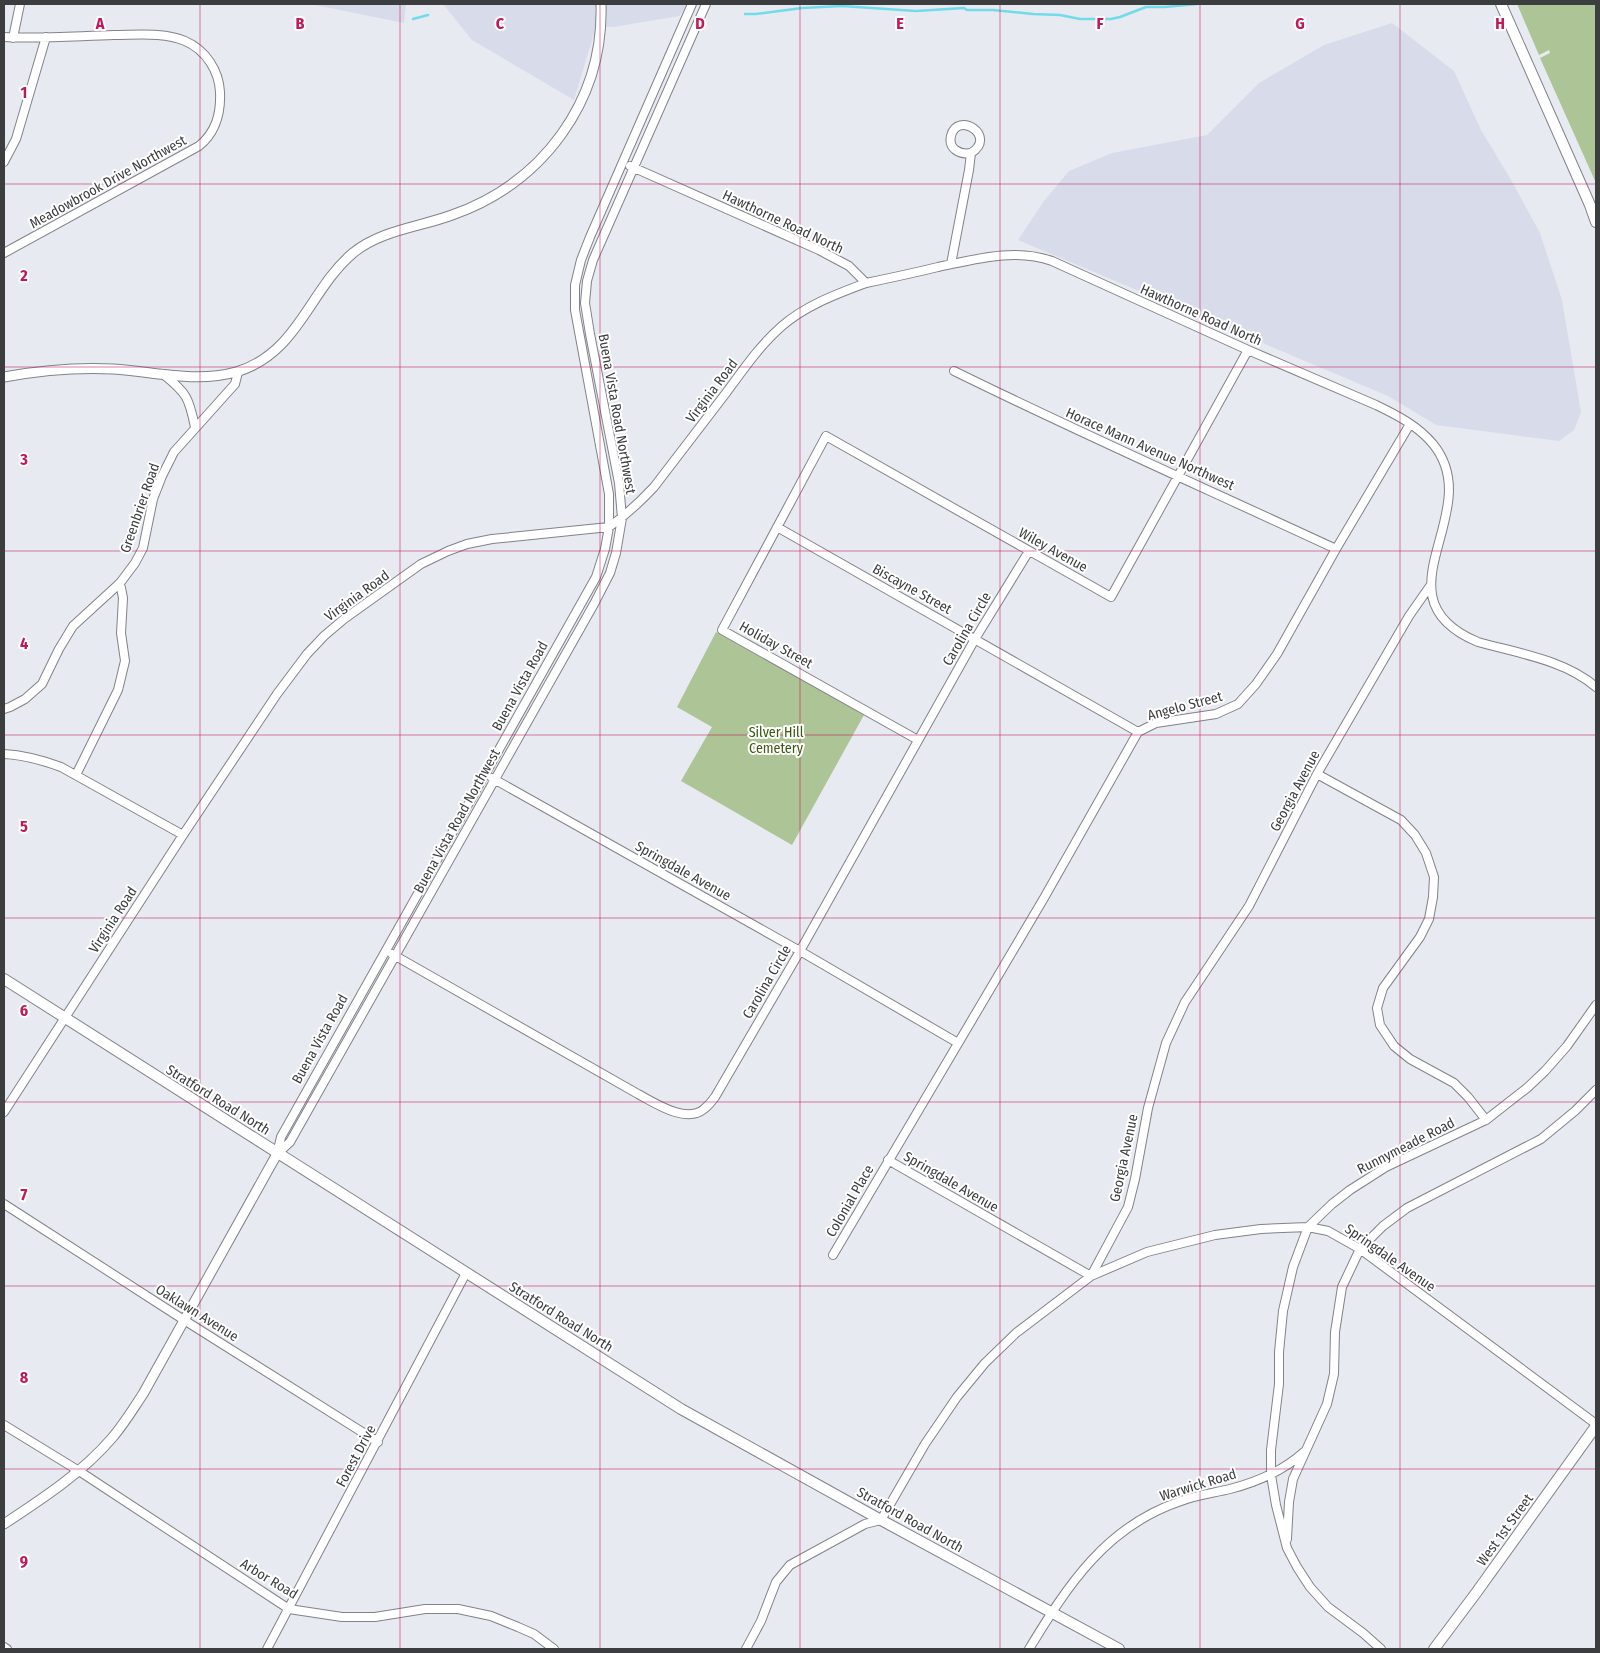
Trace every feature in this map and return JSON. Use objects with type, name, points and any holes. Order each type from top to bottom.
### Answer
[{"type":"main road","points":[[1500,4],[1596,222]]},
{"type":"main road","name":"Stratford Road North","points":[[4,979],[681,1409],[1119,1649]]},
{"type":"main road","name":"West 1st Street","points":[[1434,1649],[1596,1425]]},
{"type":"street","points":[[13,38],[20,4]]},
{"type":"street","points":[[4,377],[58,368],[79,368],[116,369],[212,377],[238,372],[264,360],[283,344],[312,305],[325,283],[354,252],[376,239],[476,207],[514,184],[545,156],[572,119],[583,97],[597,58],[601,4]]},
{"type":"street","name":"Buena Vista Road Northwest","points":[[608,526],[610,494],[575,310],[575,285],[581,260],[692,4]]},
{"type":"street","name":"Buena Vista Road Northwest","points":[[277,1154],[290,1142],[604,586],[616,553],[622,518],[619,482],[585,303],[587,281],[593,260],[706,4]]},
{"type":"street","name":"Meadowbrook Drive Northwest","points":[[4,37],[157,35],[185,41],[202,53],[210,63],[219,82],[219,115],[211,134],[205,141],[193,150],[4,253]]},
{"type":"street","points":[[4,162],[16,139],[46,37]]},
{"type":"street","points":[[951,264],[971,153]]},
{"type":"street","name":"Hawthorne Road North","points":[[623,163],[819,250],[849,266],[866,283],[995,256],[1017,254],[1037,256],[1376,405],[1410,424],[1429,439],[1444,463],[1449,481],[1448,508],[1432,570],[1430,586],[1432,600],[1447,624],[1478,642],[1558,665],[1578,674],[1596,687]]},
{"type":"street","name":"Virginia Road","points":[[4,1112],[183,835],[291,675],[324,636],[421,564],[448,551],[467,544],[492,539],[608,526],[622,518],[638,505],[654,487],[767,340],[798,314],[842,292],[866,283]]},
{"type":"street","name":"Wiley Avenue","points":[[777,527],[826,436],[1111,597],[1248,350]]},
{"type":"street","name":"Horace Mann Avenue Northwest","points":[[954,371],[1034,410],[1336,549]]},
{"type":"street","name":"Greenbrier Road","points":[[4,709],[25,699],[42,684],[59,649],[73,626],[120,583],[135,563],[143,548],[153,498],[174,452],[235,384],[238,372]]},
{"type":"street","points":[[164,374],[181,389],[190,404],[195,427]]},
{"type":"street","name":"Angelo Street","points":[[958,1043],[1044,898],[1138,732],[1156,723],[1216,714],[1238,704],[1256,684],[1277,654],[1410,424]]},
{"type":"street","name":"Buena Vista Road","points":[[4,1524],[79,1471],[111,1439],[128,1418],[277,1154],[281,1137],[596,576],[605,549],[608,526]]},
{"type":"street","name":"Biscayne Street","points":[[777,527],[1138,732]]},
{"type":"street","name":"Holiday Street","points":[[777,527],[722,630],[918,740]]},
{"type":"street","name":"Carolina Circle","points":[[386,951],[671,1111],[689,1114],[704,1110],[715,1097],[800,951],[975,639],[1029,551]]},
{"type":"street","points":[[76,775],[123,676],[125,661],[121,633],[123,598],[120,583]]},
{"type":"street","name":"Georgia Avenue","points":[[881,1520],[925,1444],[957,1396],[985,1363],[1016,1333],[1091,1276],[1128,1207],[1148,1108],[1166,1043],[1185,1002],[1249,906],[1317,774],[1409,616],[1430,586]]},
{"type":"street","points":[[4,754],[21,755],[44,761],[76,775],[183,835]]},
{"type":"street","name":"Springdale Avenue","points":[[486,774],[800,951],[958,1043],[888,1160],[1091,1276],[1147,1252],[1215,1235],[1261,1229],[1308,1227],[1328,1231],[1360,1250],[1596,1425]]},
{"type":"street","points":[[1317,774],[1401,820],[1415,835],[1426,853],[1434,876],[1429,919],[1420,937],[1383,988],[1377,1008],[1380,1025],[1394,1046],[1410,1059],[1454,1083],[1486,1120]]},
{"type":"street","name":"Runnymeade Road","points":[[1380,1649],[1364,1633],[1328,1607],[1310,1586],[1287,1548],[1276,1505],[1271,1475],[1271,1450],[1279,1384],[1279,1352],[1283,1311],[1293,1267],[1308,1227],[1350,1190],[1386,1167],[1486,1120],[1527,1088],[1545,1071],[1567,1046],[1596,1006]]},
{"type":"street","points":[[1287,1548],[1289,1502],[1293,1479],[1327,1404],[1334,1374],[1335,1332],[1342,1287],[1360,1250],[1383,1226],[1407,1208],[1541,1139],[1575,1111],[1596,1090]]},
{"type":"street","name":"Colonial Place","points":[[833,1255],[888,1160]]},
{"type":"street","name":"Oaklawn Avenue","points":[[4,1204],[378,1442]]},
{"type":"street","name":"Forest Drive","points":[[267,1649],[466,1273]]},
{"type":"street","name":"Arbor Road","points":[[4,1425],[79,1471],[289,1609],[359,1618],[425,1609],[458,1609],[491,1616],[518,1627],[534,1634],[554,1649]]},
{"type":"street","name":"Warwick Road","points":[[1029,1649],[1071,1584],[1100,1550],[1133,1524],[1159,1509],[1183,1500],[1233,1488],[1271,1475],[1292,1463],[1308,1449]]},
{"type":"street","points":[[746,1649],[761,1621],[776,1582],[790,1565],[865,1524],[881,1520]]},
{"type":"shaded area","points":[[310,4],[406,4],[404,23]]},
{"type":"shaded area","points":[[443,4],[690,4],[679,16],[613,27],[596,27],[574,100],[472,40]]},
{"type":"shaded area","points":[[1392,23],[1454,71],[1481,130],[1540,233],[1562,300],[1581,412],[1574,430],[1559,441],[1436,425],[1388,396],[1018,240],[1044,201],[1069,171],[1112,153],[1207,135],[1259,83],[1324,45]]},
{"type":"green space","points":[[1517,4],[1596,4],[1596,183],[1540,58],[1550,53],[1549,50],[1539,55]]},
{"type":"green space","name":"Silver Hill Cemetery","points":[[716,632],[864,715],[792,845],[681,781],[712,727],[677,707]]},
{"type":"waterway","points":[[745,14],[842,6],[916,11],[964,8],[967,10],[1060,15],[1080,19],[1111,19],[1146,7],[1197,4]]},
{"type":"waterway","points":[[413,19],[428,15]]}]
